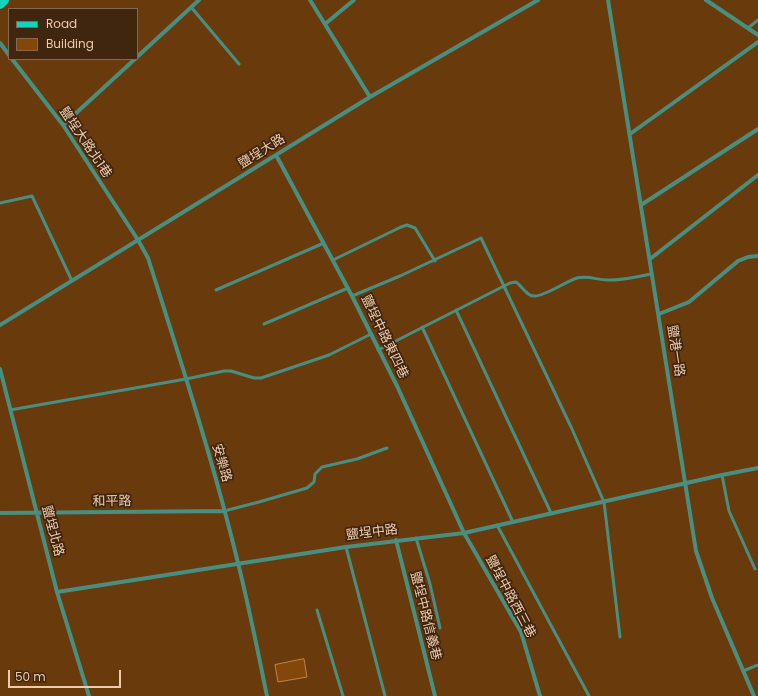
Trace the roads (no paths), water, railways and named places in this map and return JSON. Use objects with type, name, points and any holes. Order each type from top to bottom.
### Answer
[{"type":"main road","points":[[0,4],[4,0]]},
{"type":"street","points":[[138,56],[199,0]]},
{"type":"street","points":[[310,0],[370,97]]},
{"type":"street","points":[[325,24],[354,0]]},
{"type":"street","name":"鹽埕大路","points":[[0,326],[370,97],[538,0]]},
{"type":"street","name":"鹽港一路","points":[[608,0],[696,551],[712,598],[754,696]]},
{"type":"street","points":[[706,0],[758,35]]},
{"type":"street","points":[[630,134],[758,42]]},
{"type":"street","points":[[0,43],[8,53]]},
{"type":"street","name":"鹽埕大路北1巷","points":[[13,60],[63,125],[138,240]]},
{"type":"street","points":[[63,125],[134,60]]},
{"type":"street","points":[[641,205],[758,129]]},
{"type":"street","name":"鹽埕中路東四巷","points":[[276,155],[348,288],[398,388],[464,533]]},
{"type":"street","points":[[650,259],[758,175]]},
{"type":"street","name":"安樂路","points":[[138,240],[148,258],[186,379],[224,511],[238,563],[268,696]]},
{"type":"street","points":[[659,314],[689,302],[738,262],[748,257],[758,256]]},
{"type":"street","name":"鹽埕北路","points":[[0,369],[36,513],[89,696]]},
{"type":"street","name":"鹽埕中路","points":[[58,592],[346,547],[464,533],[758,468]]},
{"type":"street","name":"和平路","points":[[0,513],[224,511]]},
{"type":"street","name":"鹽埕中路西三巷","points":[[464,533],[521,632],[540,696]]},
{"type":"street","name":"鹽埕中路信義巷","points":[[396,540],[436,696]]},
{"type":"lane","points":[[191,7],[239,64]]},
{"type":"lane","points":[[748,28],[758,20]]},
{"type":"lane","points":[[0,203],[32,196],[72,281]]},
{"type":"lane","points":[[333,260],[407,225],[415,228],[435,260]]},
{"type":"lane","points":[[352,296],[400,276],[481,238],[604,502],[620,637]]},
{"type":"lane","points":[[216,290],[324,243]]},
{"type":"lane","points":[[378,350],[504,286],[516,282],[528,294],[534,297],[578,278],[590,276],[610,280],[652,274]]},
{"type":"lane","points":[[264,324],[348,288]]},
{"type":"lane","points":[[456,310],[551,513]]},
{"type":"lane","points":[[422,327],[513,522]]},
{"type":"lane","points":[[10,410],[231,371],[254,378],[261,378],[328,355],[371,334]]},
{"type":"lane","points":[[224,511],[307,488],[314,482],[315,474],[322,468],[357,459],[387,448]]},
{"type":"lane","points":[[722,475],[729,511],[756,569]]},
{"type":"lane","points":[[497,525],[589,696]]},
{"type":"lane","points":[[416,538],[430,584],[440,628]]},
{"type":"lane","points":[[346,547],[385,696]]},
{"type":"lane","points":[[317,610],[342,696]]},
{"type":"lane","points":[[743,671],[758,665]]}]
